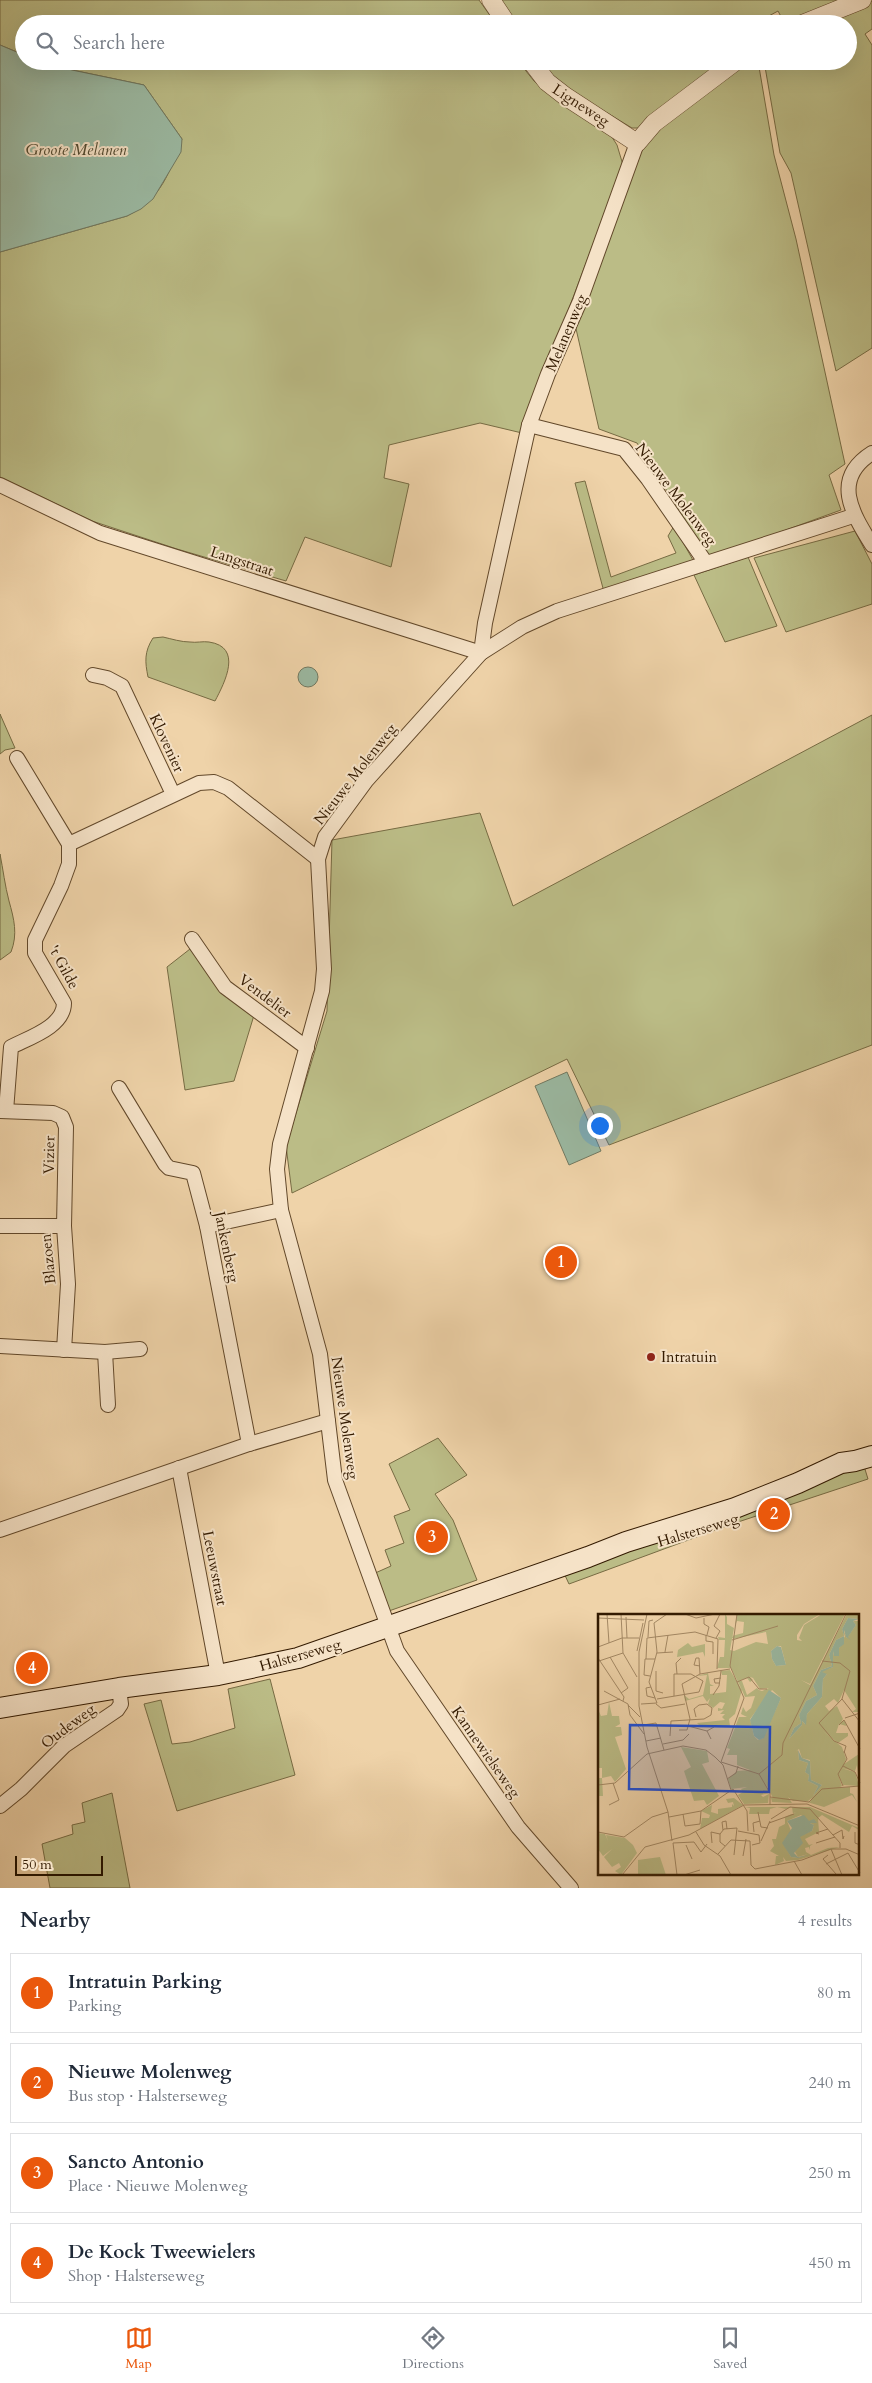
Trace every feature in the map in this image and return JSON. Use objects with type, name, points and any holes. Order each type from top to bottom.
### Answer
[{"type":"main road","name":"Halsterseweg","points":[[0,1708],[119,1688],[218,1675],[298,1658],[588,1557],[628,1551],[775,1505],[843,1471],[864,1458]]},
{"type":"street","points":[[491,0],[501,15]]},
{"type":"street","points":[[824,15],[862,0]]},
{"type":"street","name":"Ligneweg","points":[[538,70],[547,82],[565,96],[637,143]]},
{"type":"street","name":"Melanenweg","points":[[480,653],[484,623],[530,425],[548,374],[580,300],[637,143],[654,123],[724,70]]},
{"type":"street","name":"Nieuwe Molenweg","points":[[530,425],[624,449],[648,479],[706,563]]},
{"type":"street","points":[[872,453],[852,471],[848,484],[853,516],[872,545]]},
{"type":"street","name":"Langstraat","points":[[0,485],[100,533],[480,653]]},
{"type":"street","name":"Nieuwe Molenweg","points":[[388,1627],[335,1480],[320,1354],[281,1210],[277,1169],[280,1144],[322,991],[324,969],[318,859],[325,837],[366,782],[480,653],[522,627],[557,610],[853,516]]},
{"type":"street","name":"Klovenier","points":[[93,675],[107,678],[122,686],[173,794],[199,783],[214,782],[228,788],[318,859]]},
{"type":"street","points":[[17,758],[69,844],[173,794]]},
{"type":"street","name":"'t Gilde","points":[[3,1111],[11,1046],[52,1025],[64,1010],[64,1003],[35,953],[35,940],[62,886],[69,864],[69,844]]},
{"type":"street","name":"Vendelier","points":[[192,939],[224,986],[307,1048]]},
{"type":"street","name":"Jankenberg","points":[[119,1088],[164,1164],[169,1168],[193,1173],[207,1226],[249,1444]]},
{"type":"street","name":"Vizier","points":[[3,1111],[53,1113],[62,1117],[66,1127],[64,1226]]},
{"type":"street","points":[[207,1226],[281,1210]]},
{"type":"street","name":"Blazoen","points":[[0,1226],[64,1226],[68,1284],[64,1350]]},
{"type":"street","points":[[0,1346],[105,1352],[140,1349]]},
{"type":"street","points":[[105,1352],[108,1405]]},
{"type":"street","points":[[0,1530],[249,1444],[328,1421]]},
{"type":"street","name":"Leeuwstraat","points":[[179,1468],[218,1675]]},
{"type":"street","name":"Kannewielseweg","points":[[388,1627],[397,1652],[513,1819],[571,1888]]},
{"type":"street","name":"Oudeweg","points":[[0,1806],[21,1789],[64,1746],[117,1710],[121,1704],[119,1688]]},
{"type":"green space","points":[[0,0],[479,0],[490,15],[15,15],[15,51],[0,45]]},
{"type":"green space","points":[[495,0],[838,0],[805,15],[780,15],[778,11],[771,15],[505,15]]},
{"type":"green space","points":[[872,1],[872,29],[865,34],[872,45],[872,348],[836,371],[791,173],[780,153],[766,70],[857,70],[857,15],[835,15]]},
{"type":"green space","points":[[72,70],[525,70],[534,81],[555,99],[610,134],[617,145],[623,165],[522,433],[480,423],[389,445],[384,478],[409,484],[391,567],[305,537],[286,581],[177,549],[92,521],[0,477],[0,252],[127,216],[139,209],[156,193],[168,174],[182,139],[144,85]]},
{"type":"green space","points":[[546,70],[715,70],[641,128],[632,128],[571,91]]},
{"type":"green space","points":[[732,70],[760,70],[774,155],[796,239],[845,464],[829,475],[841,510],[709,558],[637,443],[599,429],[574,320],[645,139]]},
{"type":"green space","points":[[585,481],[611,577],[676,553],[668,536],[674,526],[694,562],[604,592],[575,483]]},
{"type":"green space","points":[[855,531],[872,564],[872,604],[786,632],[754,558]]},
{"type":"green space","points":[[748,557],[777,626],[725,642],[694,575]]},
{"type":"green space","points":[[163,637],[187,642],[209,642],[219,645],[226,651],[228,666],[223,684],[215,701],[148,677],[146,662],[148,648],[153,638]]},
{"type":"green space","points":[[0,714],[15,748],[5,750],[0,754]]},
{"type":"green space","points":[[872,715],[872,1045],[609,1145],[567,1059],[292,1193],[286,1146],[327,1011],[332,840],[480,813],[513,906]]},
{"type":"green space","points":[[0,854],[15,933],[11,952],[0,960]]},
{"type":"green space","points":[[190,949],[218,987],[255,1012],[234,1081],[185,1090],[167,967]]},
{"type":"green space","points":[[438,1438],[467,1475],[435,1494],[453,1520],[477,1580],[386,1612],[373,1574],[391,1566],[385,1550],[404,1543],[394,1516],[410,1510],[389,1464]]},
{"type":"green space","points":[[864,1466],[868,1479],[729,1525],[569,1584],[563,1571]]},
{"type":"green space","points":[[270,1679],[295,1775],[177,1811],[144,1704],[161,1700],[172,1744],[190,1742],[235,1728],[228,1689]]},
{"type":"green space","points":[[112,1793],[130,1888],[50,1888],[42,1844],[73,1834],[72,1825],[85,1822],[82,1803]]},
{"type":"water","name":"Groote Melanen","points":[[0,45],[15,51],[15,70],[72,70],[144,85],[182,139],[181,152],[153,199],[141,209],[127,216],[0,252]]},
{"type":"water","points":[[308,667],[315,670],[318,677],[315,684],[308,687],[301,684],[298,677],[301,670]]},
{"type":"water","points":[[567,1072],[601,1151],[569,1165],[535,1086]]},
{"type":"place","name":"Intratuin Parking","points":[[561,1262]]},
{"type":"place","name":"Intratuin","points":[[651,1357]]},
{"type":"place","name":"Nieuwe Molenweg","points":[[774,1514]]},
{"type":"place","name":"Sancto Antonio","points":[[432,1537]]},
{"type":"place","name":"De Kock Tweewielers","points":[[32,1668]]}]
